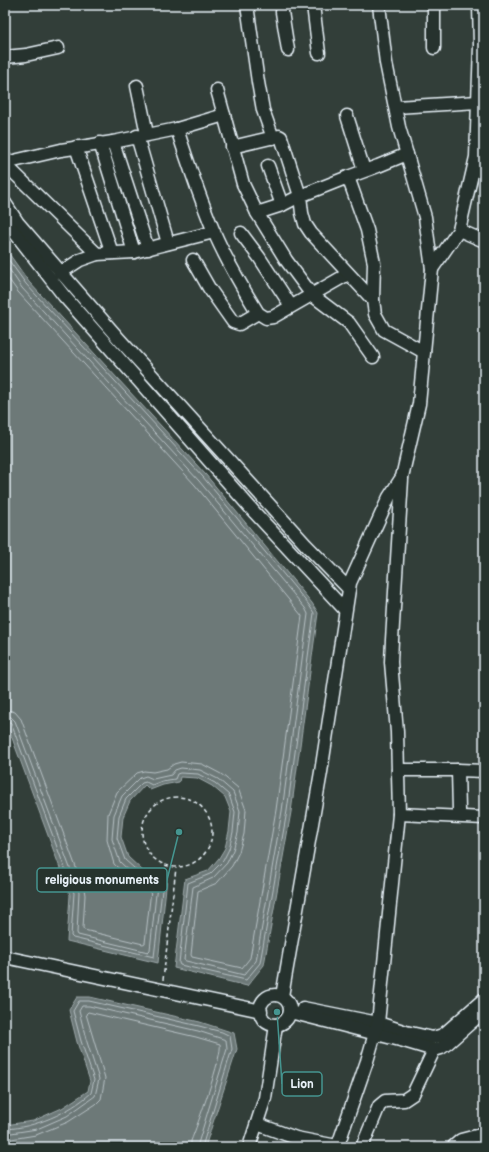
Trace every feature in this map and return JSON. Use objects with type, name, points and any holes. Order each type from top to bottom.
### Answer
[{"type":"street","points":[[247,5],[263,110],[273,138]]},
{"type":"street","points":[[283,5],[282,12],[288,50]]},
{"type":"street","points":[[313,5],[319,53]]},
{"type":"street","points":[[257,1124],[294,1142],[340,1146],[377,1028],[399,814],[397,732],[392,640],[402,477],[419,404],[432,269],[425,217],[400,127],[386,63],[379,5]]},
{"type":"street","points":[[434,5],[434,48]]},
{"type":"street","points":[[432,269],[459,230],[476,157],[481,118],[478,102],[479,5]]},
{"type":"street","points":[[5,57],[26,56],[58,48]]},
{"type":"street","points":[[137,86],[142,135],[168,243]]},
{"type":"street","points":[[217,90],[243,184],[258,213],[286,260],[312,295],[349,323],[374,357]]},
{"type":"street","points":[[396,107],[478,102]]},
{"type":"street","points":[[5,163],[76,147],[177,129],[224,115]]},
{"type":"street","points":[[347,116],[364,170]]},
{"type":"street","points":[[177,129],[188,164],[214,232],[258,313],[266,318],[273,317],[348,274]]},
{"type":"street","points":[[232,147],[279,136],[283,139],[300,196],[305,224],[311,233],[373,300]]},
{"type":"street","points":[[106,142],[148,249]]},
{"type":"street","points":[[106,142],[134,252]]},
{"type":"street","points":[[76,147],[112,253]]},
{"type":"street","points":[[258,213],[282,205],[300,196],[407,154]]},
{"type":"street","points":[[5,163],[97,254]]},
{"type":"street","points":[[268,166],[282,205]]},
{"type":"street","points":[[348,177],[367,230],[374,263],[373,300],[375,314],[384,330],[424,352]]},
{"type":"street","points":[[5,203],[18,223],[60,273],[306,545],[349,589]]},
{"type":"street","points":[[5,220],[64,296],[255,513],[345,610]]},
{"type":"street","points":[[459,230],[484,241]]},
{"type":"street","points":[[60,273],[80,260],[97,254],[134,252],[214,232]]},
{"type":"street","points":[[241,233],[259,257],[290,306]]},
{"type":"street","points":[[193,260],[209,288],[233,322],[239,324],[258,313]]},
{"type":"street","points":[[125,365],[136,357]]},
{"type":"street","points":[[402,477],[388,497],[350,583],[287,1005],[287,1020],[282,1024],[271,1024],[262,1017],[260,1011],[264,1000],[274,995],[287,1005],[377,1028],[433,1038],[443,1035],[484,999]]},
{"type":"street","points":[[398,770],[484,771]]},
{"type":"street","points":[[458,770],[459,811]]},
{"type":"street","points":[[399,814],[484,818]]},
{"type":"street","points":[[5,957],[260,1011]]},
{"type":"street","points":[[377,1028],[434,1050],[441,1048],[448,1043],[484,1011]]},
{"type":"street","points":[[249,1147],[265,1098],[276,1025]]},
{"type":"street","points":[[362,1147],[379,1106],[386,1101],[404,1100],[413,1094],[434,1050]]},
{"type":"street","points":[[453,1147],[461,1140],[484,1134]]},
{"type":"path","points":[[176,797],[195,802],[204,810],[210,821],[212,833],[207,850],[199,860],[188,866],[176,868],[158,862],[149,854],[143,844],[141,832],[146,815],[154,806],[164,799],[176,797]]},
{"type":"path","points":[[162,990],[176,868]]},
{"type":"water","points":[[5,248],[29,282],[206,475],[312,603],[318,613],[291,812],[264,965],[247,986],[174,968],[185,879],[208,871],[225,848],[229,831],[231,812],[225,797],[212,786],[197,778],[180,777],[179,782],[163,785],[150,790],[145,785],[130,801],[123,817],[121,837],[128,857],[144,872],[167,878],[158,963],[67,941],[70,895],[5,719]]},
{"type":"water","points":[[77,997],[90,997],[200,1022],[234,1033],[237,1049],[205,1147],[5,1147],[5,1125],[33,1121],[62,1108],[88,1091],[90,1081],[77,1042],[69,1010]]},
{"type":"place","name":"religious monuments","points":[[179,832]]},
{"type":"place","name":"Lion","points":[[277,1012]]}]
